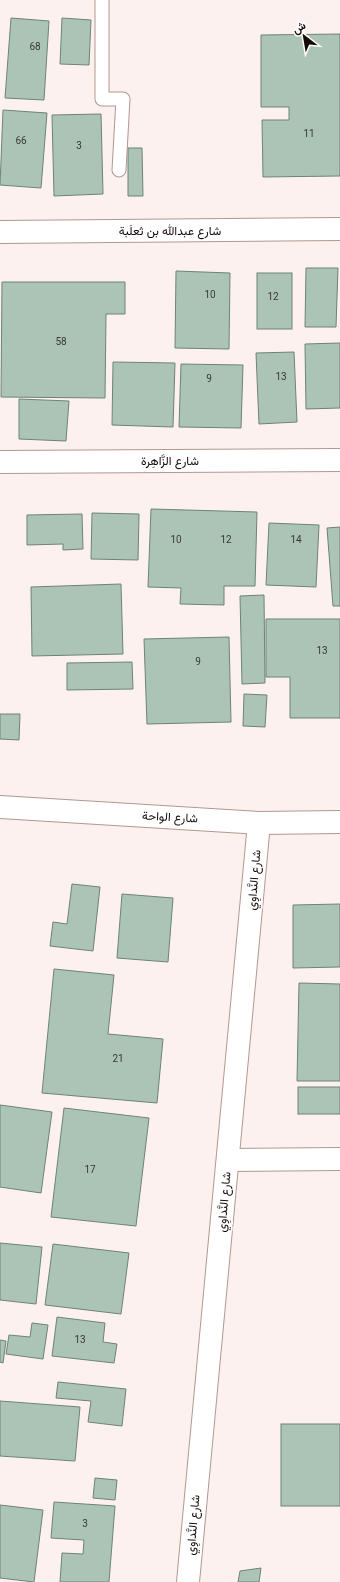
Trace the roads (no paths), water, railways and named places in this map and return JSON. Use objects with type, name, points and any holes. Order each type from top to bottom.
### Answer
[{"type":"street","name":"شارع عبدالله بن ثعلَبة","points":[[0,232],[340,229]]},
{"type":"street","name":"شارع الزَّاهِرة","points":[[0,462],[340,460]]},
{"type":"street","name":"شارع الواحة","points":[[0,807],[260,823],[340,822]]},
{"type":"street","name":"شارع النَّداوِي","points":[[188,1582],[260,823]]},
{"type":"street","points":[[228,1160],[340,1159]]},
{"type":"lane","points":[[102,0],[102,99],[123,99],[119,170]]}]
